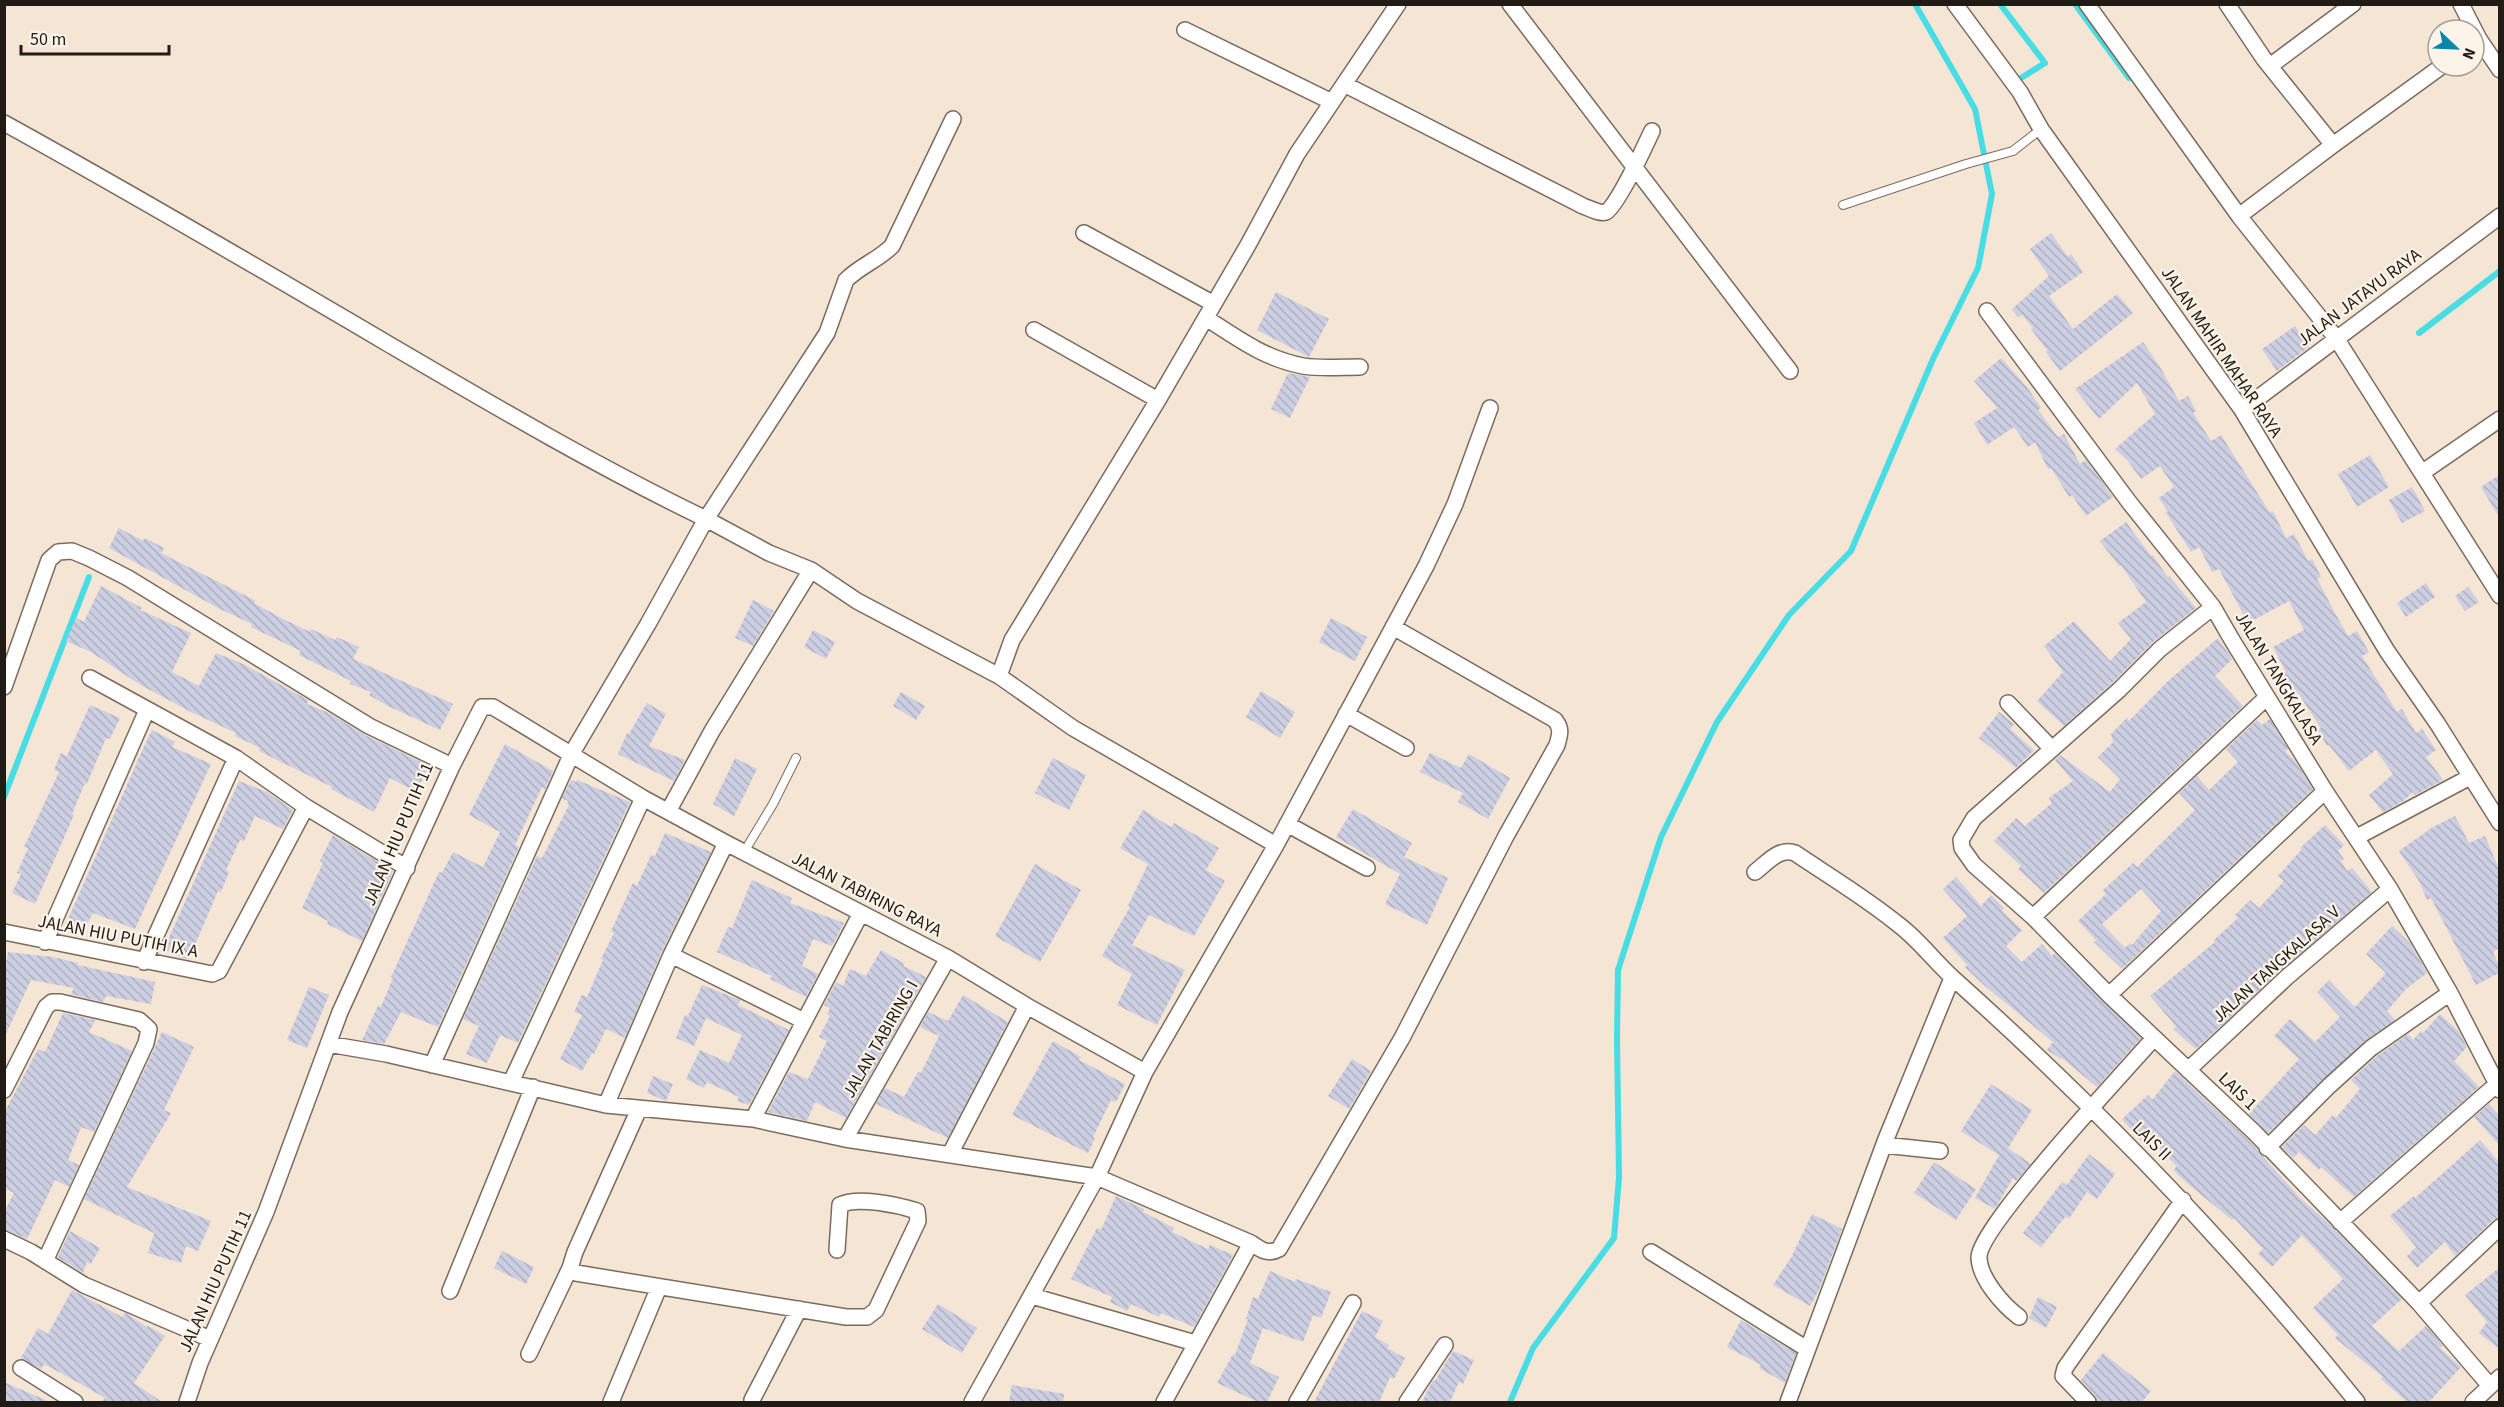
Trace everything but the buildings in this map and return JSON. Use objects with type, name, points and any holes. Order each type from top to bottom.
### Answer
[{"type":"street","points":[[999,676],[1012,640],[1158,400],[1297,154],[1398,4]]},
{"type":"street","points":[[1510,4],[1790,371]]},
{"type":"street","name":"JALAN MAHIR MAHAR RAYA","points":[[1955,4],[2020,92],[2041,129],[2242,411],[2387,651],[2437,723],[2499,823]]},
{"type":"street","points":[[2087,4],[2240,216],[2337,338],[2499,596]]},
{"type":"street","points":[[2227,4],[2270,66],[2332,145]]},
{"type":"street","points":[[2270,66],[2354,4]]},
{"type":"street","points":[[2461,4],[2467,18]]},
{"type":"street","points":[[1185,30],[1332,102]]},
{"type":"street","points":[[2486,54],[2499,70]]},
{"type":"street","points":[[2240,216],[2332,145],[2426,77]]},
{"type":"street","points":[[1344,84],[1583,206],[1601,212],[1610,210],[1621,193],[1652,131]]},
{"type":"street","points":[[432,1065],[572,753],[648,624],[706,519],[827,333],[846,280],[853,273],[879,258],[891,246],[953,119]]},
{"type":"street","points":[[4,123],[114,183],[630,482],[769,553],[811,570],[857,602],[999,676],[1073,728],[1276,845]]},
{"type":"street","name":"JALAN JATAYU RAYA","points":[[2242,411],[2499,216]]},
{"type":"street","points":[[1084,233],[1214,304]]},
{"type":"street","name":"JALAN TANGKALASA","points":[[1987,311],[2122,493],[2213,607],[2325,791],[2390,889],[2450,993],[2498,1087]]},
{"type":"street","points":[[1206,318],[1259,352],[1280,360],[1305,366],[1360,367]]},
{"type":"street","points":[[1034,330],[1158,400]]},
{"type":"street","points":[[972,1402],[1097,1177],[1145,1072],[1276,845],[1426,566],[1455,504],[1490,408]]},
{"type":"street","points":[[2423,472],[2499,420]]},
{"type":"street","name":"JALAN HIU PUTIH 11","points":[[4,687],[49,560],[58,552],[72,551],[128,578],[369,726],[452,766],[340,1012],[266,1212],[210,1339],[187,1402]]},
{"type":"street","points":[[669,810],[712,730],[811,570]]},
{"type":"street","points":[[2008,703],[2052,749],[2119,690],[2160,649],[2213,607]]},
{"type":"street","points":[[328,1044],[533,1086],[606,1105],[753,1119],[845,1139],[1097,1177],[1263,1251],[1272,1252],[1280,1249],[1402,1038],[1506,836],[1557,745],[1560,734],[1560,726],[1555,720],[1393,627]]},
{"type":"street","points":[[90,678],[236,758],[306,807],[407,868]]},
{"type":"street","points":[[2033,917],[2267,697]]},
{"type":"street","name":"JALAN TABIRING RAYA","points":[[452,766],[482,707],[494,707],[643,798],[948,958],[1027,1006],[1145,1072]]},
{"type":"street","points":[[45,942],[147,710]]},
{"type":"street","points":[[1346,714],[1406,748]]},
{"type":"street","name":"LAIS 1","points":[[2052,749],[1974,818],[1961,840],[1962,848],[1974,865],[2033,917],[2109,995],[2267,1148],[2495,1381]]},
{"type":"street","points":[[144,962],[236,758]]},
{"type":"street","points":[[2357,837],[2470,777]]},
{"type":"street","points":[[2109,995],[2325,791]]},
{"type":"street","points":[[511,1082],[643,798]]},
{"type":"street","name":"JALAN HIU PUTIH IX A","points":[[4,932],[212,974],[219,971],[306,807]]},
{"type":"street","points":[[1287,824],[1367,868]]},
{"type":"street","points":[[606,1105],[670,955],[726,843]]},
{"type":"street","name":"LAIS II","points":[[1755,872],[1786,850],[1795,853],[1901,926],[1952,978],[2092,1109],[2183,1200],[2357,1402]]},
{"type":"street","name":"JALAN TANGKALASA V","points":[[2188,1070],[2287,977],[2390,889]]},
{"type":"street","points":[[753,1119],[861,913]]},
{"type":"street","points":[[670,955],[804,1021]]},
{"type":"street","name":"JALAN TABIRING I","points":[[845,1139],[948,958]]},
{"type":"street","points":[[1788,1402],[1884,1145],[1952,978]]},
{"type":"street","points":[[2267,1148],[2371,1048],[2450,993]]},
{"type":"street","points":[[4,1090],[46,1007],[52,1002],[139,1020],[148,1029],[146,1043],[45,1261]]},
{"type":"street","points":[[950,1154],[1027,1006]]},
{"type":"street","points":[[2019,1317],[2002,1304],[1991,1287],[1979,1257],[1982,1244],[2030,1178],[2154,1038]]},
{"type":"street","points":[[450,1291],[533,1086]]},
{"type":"street","points":[[2340,1222],[2498,1087]]},
{"type":"street","points":[[529,1354],[570,1268],[584,1229],[639,1109]]},
{"type":"street","points":[[1884,1145],[1940,1151]]},
{"type":"street","points":[[2088,1402],[2067,1382],[2063,1376],[2065,1368],[2183,1200]]},
{"type":"street","points":[[570,1268],[576,1273],[659,1287],[846,1317],[867,1317],[876,1310],[918,1221],[916,1211],[901,1206],[848,1201],[840,1205],[837,1250]]},
{"type":"street","points":[[2419,1303],[2499,1227]]},
{"type":"street","points":[[4,1239],[84,1285],[210,1339]]},
{"type":"street","points":[[1164,1402],[1251,1244]]},
{"type":"street","points":[[1652,1252],[1807,1348]]},
{"type":"street","points":[[611,1402],[659,1287]]},
{"type":"street","points":[[1032,1296],[1195,1343]]},
{"type":"street","points":[[1296,1402],[1353,1303]]},
{"type":"street","points":[[752,1400],[799,1309]]},
{"type":"street","points":[[1407,1402],[1445,1345]]},
{"type":"street","points":[[21,1368],[75,1402]]},
{"type":"street","points":[[2473,1402],[2495,1381]]},
{"type":"lane","points":[[1843,205],[1966,164],[2013,151],[2041,129]]},
{"type":"lane","points":[[744,852],[773,804],[796,758]]},
{"type":"waterway","points":[[1510,1402],[1533,1348],[1614,1238],[1619,1177],[1618,970],[1661,837],[1717,722],[1789,615],[1851,551],[1933,359],[1978,268],[1992,194],[1975,109],[1915,4]]},
{"type":"waterway","points":[[2000,4],[2045,63],[2021,78]]},
{"type":"waterway","points":[[2075,4],[2129,78]]},
{"type":"waterway","points":[[2419,333],[2500,271]]},
{"type":"waterway","points":[[4,797],[89,577]]}]
